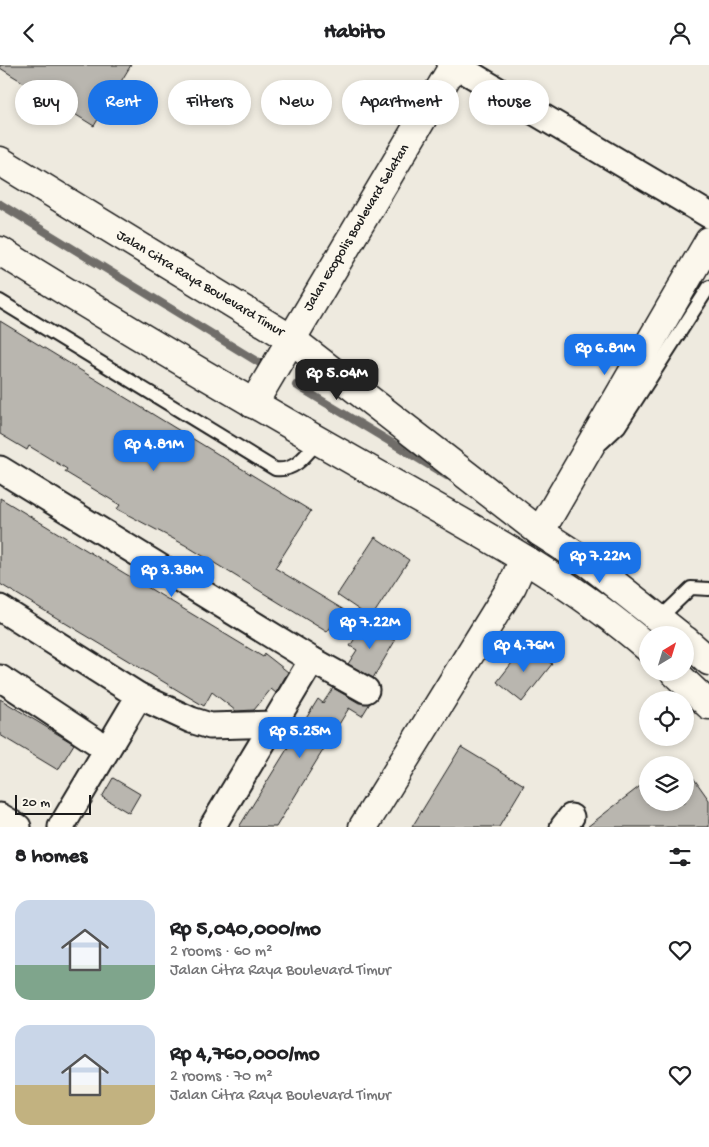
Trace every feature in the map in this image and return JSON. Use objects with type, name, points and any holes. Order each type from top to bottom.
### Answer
[{"type":"street","points":[[454,65],[708,214]]},
{"type":"street","name":"Jalan Ecopolis Boulevard Selatan","points":[[253,404],[454,65]]},
{"type":"street","name":"Jalan Citra Raya Boulevard Timur","points":[[0,161],[288,345],[540,532],[591,565],[669,626]]},
{"type":"street","points":[[540,532],[709,241]]},
{"type":"street","points":[[0,251],[253,404],[524,559],[573,590],[639,641]]},
{"type":"street","points":[[0,469],[312,660],[366,690]]},
{"type":"street","points":[[363,827],[512,586],[524,559]]},
{"type":"street","points":[[0,608],[139,696],[210,726],[275,723]]},
{"type":"street","points":[[694,648],[709,661]]},
{"type":"street","points":[[212,827],[312,660]]},
{"type":"street","points":[[0,678],[107,749]]},
{"type":"street","points":[[684,681],[709,705]]},
{"type":"street","points":[[61,827],[139,696]]},
{"type":"street","points":[[0,816],[18,827]]},
{"type":"lane","points":[[582,457],[606,441],[619,427],[709,287]]},
{"type":"lane","points":[[0,301],[275,469],[281,470],[294,465],[318,441]]},
{"type":"lane","points":[[671,626],[691,588],[709,589]]},
{"type":"building","points":[[0,65],[131,65],[122,80],[88,80],[88,122],[78,116],[78,80],[19,80],[0,68]]},
{"type":"building","points":[[0,321],[311,511],[275,568],[344,610],[327,632],[185,545],[117,509],[120,505],[65,472],[67,469],[29,446],[27,450],[0,434]]},
{"type":"building","points":[[0,498],[263,657],[265,654],[288,672],[276,693],[271,689],[254,710],[236,711],[212,692],[204,706],[0,584]]},
{"type":"building","points":[[375,537],[409,560],[371,618],[337,595]]},
{"type":"building","points":[[365,623],[395,641],[373,678],[348,664],[357,650],[350,646]]},
{"type":"building","points":[[526,645],[552,664],[522,702],[497,682]]},
{"type":"building","points":[[333,688],[359,703],[370,703],[362,716],[349,708],[276,827],[239,827],[318,699],[323,703]]},
{"type":"building","points":[[0,699],[74,744],[58,770],[0,735]]},
{"type":"building","points":[[461,747],[524,785],[499,827],[412,827]]},
{"type":"building","points":[[113,778],[140,794],[129,813],[102,797]]},
{"type":"building","points":[[694,779],[709,800],[709,827],[587,827],[639,787],[639,811],[694,811]]},
{"type":"waterway","points":[[0,204],[263,365]]},
{"type":"waterway","points":[[296,385],[447,476]]}]
